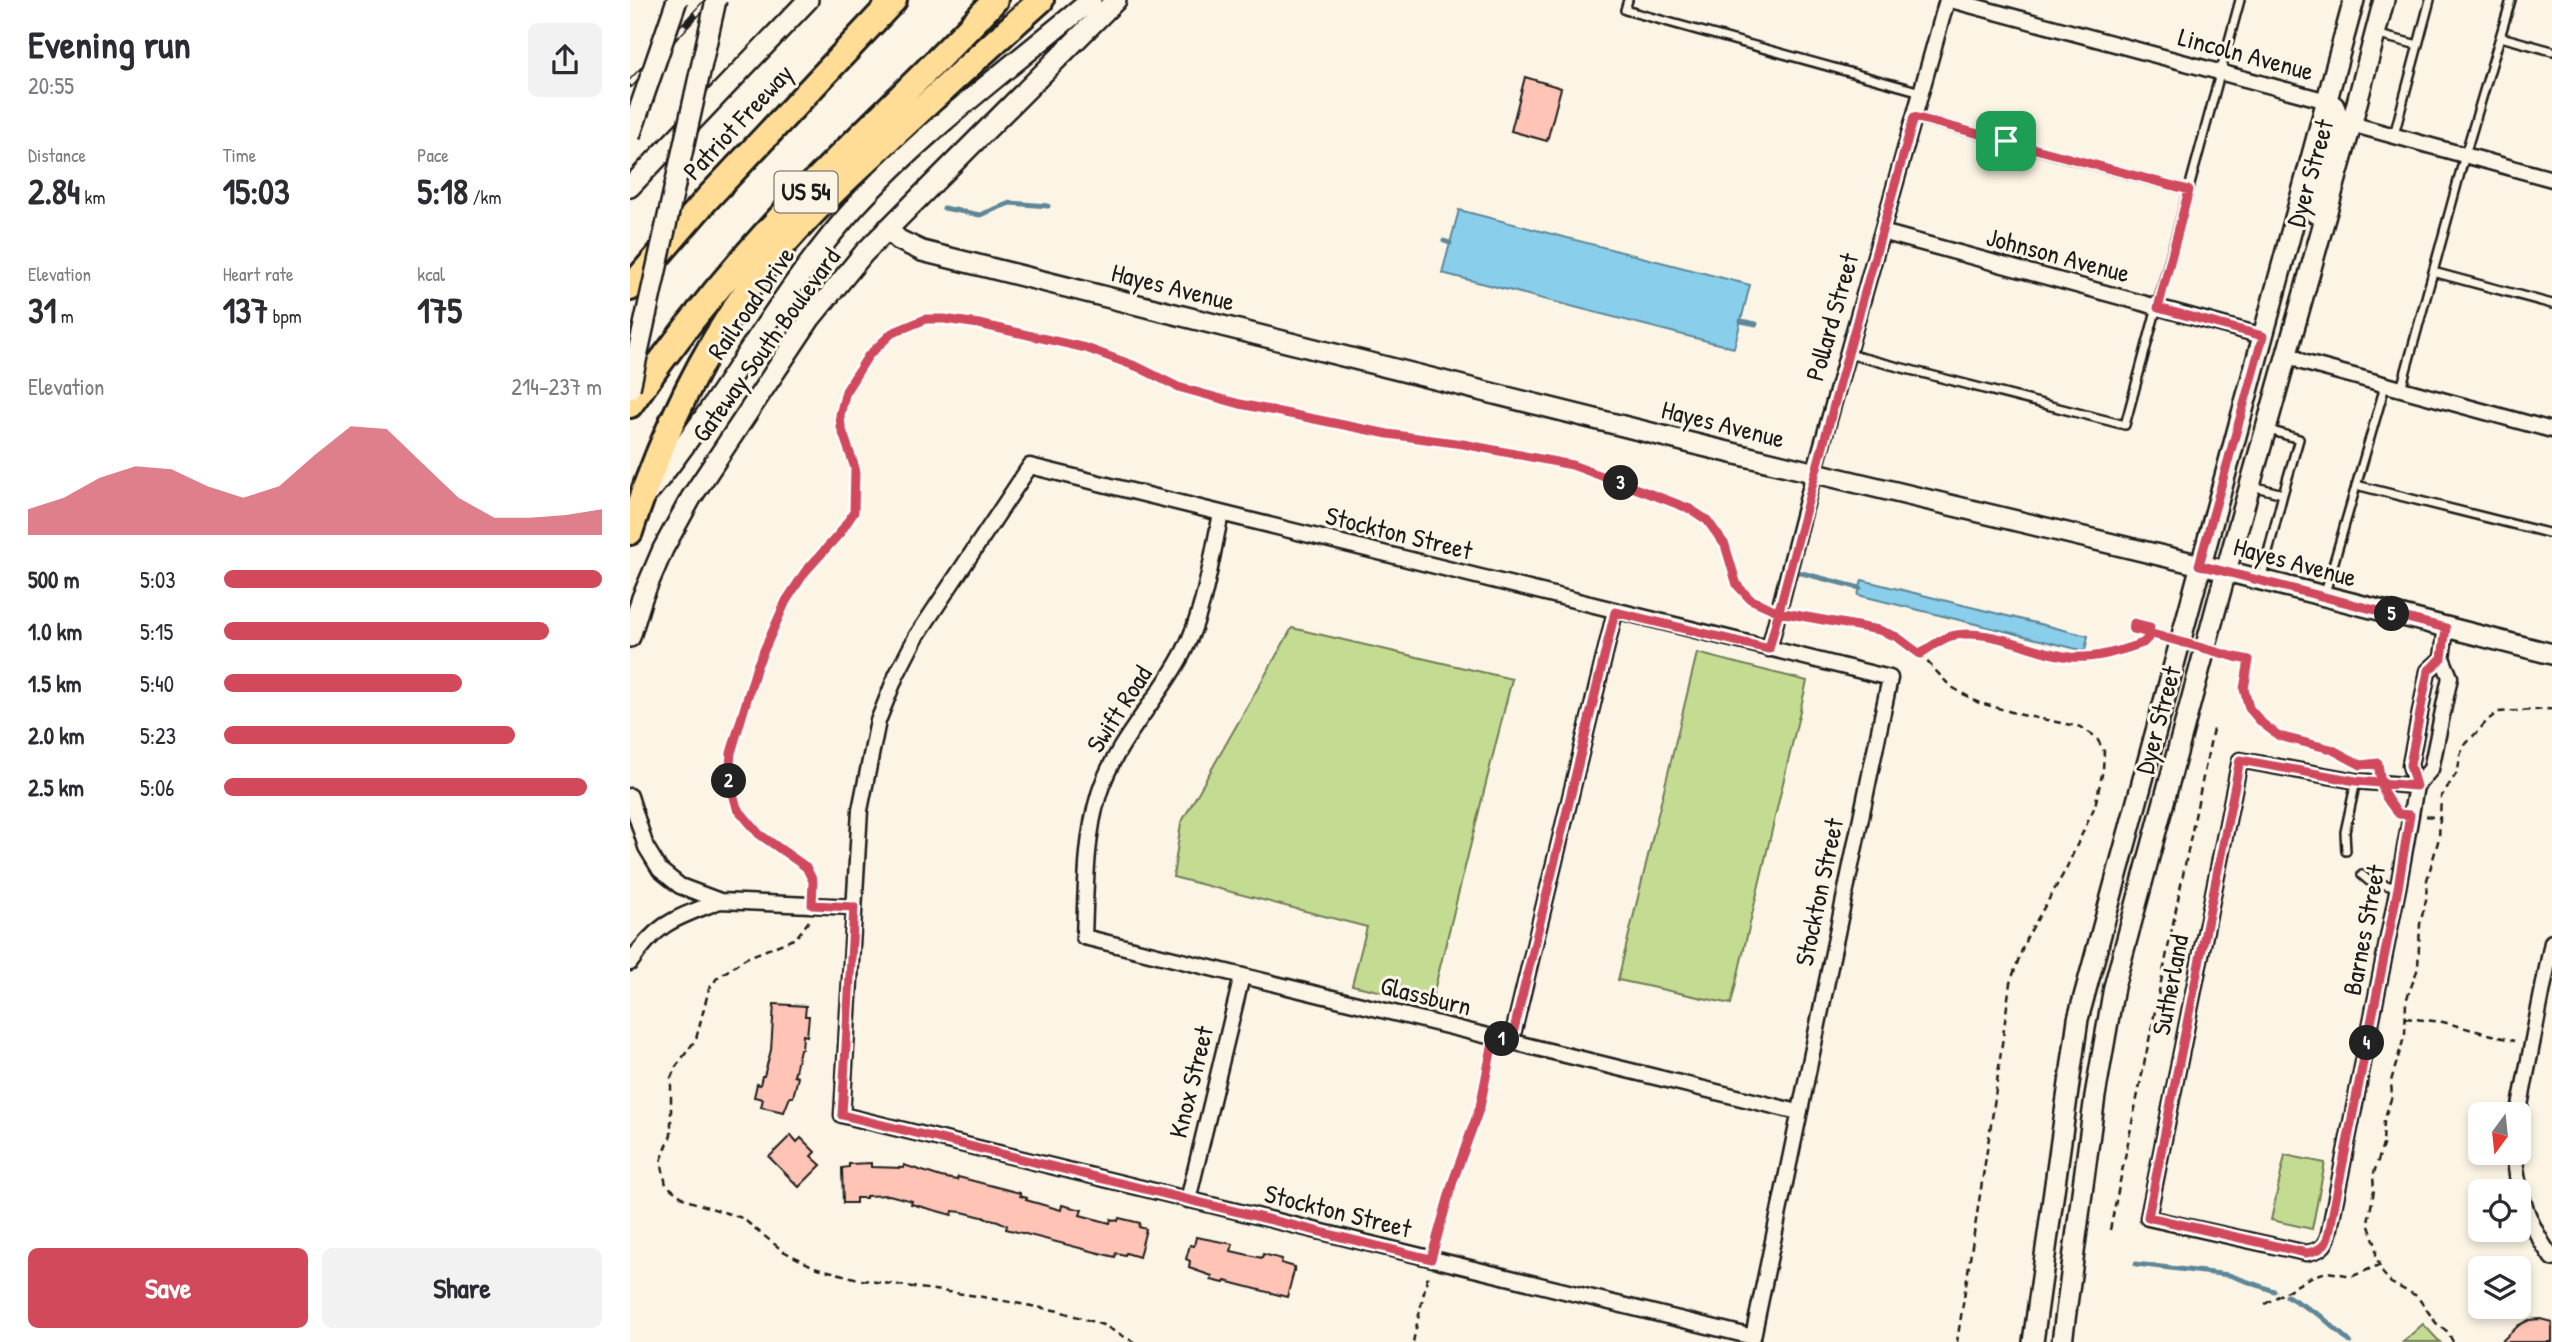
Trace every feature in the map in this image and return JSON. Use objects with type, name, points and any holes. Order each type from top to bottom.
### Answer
[{"type":"highway","name":"Patriot Freeway","points":[[630,288],[706,199],[894,0]]},
{"type":"highway","name":"US 54","points":[[630,405],[710,297],[765,234],[995,0]]},
{"type":"highway","points":[[970,27],[1007,0]]},
{"type":"highway","points":[[630,532],[648,475],[669,424],[721,330],[751,285],[852,172],[1041,0]]},
{"type":"main road","points":[[630,135],[677,0]]},
{"type":"main road","points":[[630,388],[716,0]]},
{"type":"main road","points":[[630,187],[808,0]]},
{"type":"main road","name":"Railroad Drive","points":[[630,514],[710,411],[771,316],[856,206],[920,144],[1091,0]]},
{"type":"main road","name":"Gateway South Boulevard","points":[[630,637],[647,586],[691,498],[810,319],[887,229],[1116,0]]},
{"type":"main road","name":"Dyer Street","points":[[2033,1342],[2078,1019],[2354,0]]},
{"type":"main road","name":"Dyer Street","points":[[2062,1342],[2095,1096],[2114,986],[2225,571],[2384,0]]},
{"type":"main road","points":[[2314,253],[2312,229],[2319,185],[2337,114],[2334,106],[2327,101]]},
{"type":"main road","name":"Hayes Avenue","points":[[887,229],[899,240],[922,251],[2552,654]]},
{"type":"street","name":"Pollard Street","points":[[1769,649],[1814,473],[1949,0]]},
{"type":"street","name":"Lincoln Avenue","points":[[1949,0],[2327,101]]},
{"type":"street","points":[[2352,122],[2393,136],[2552,179]]},
{"type":"street","name":"Johnson Avenue","points":[[1882,233],[2263,336]]},
{"type":"street","points":[[2286,351],[2302,362],[2552,430]]},
{"type":"street","name":"Stockton Street","points":[[1030,466],[1221,514],[1890,678],[1753,1337],[842,1115],[863,790],[875,732],[886,700],[916,637],[1030,466]]},
{"type":"street","name":"Swift Road","points":[[1084,937],[1089,848],[1098,795],[1113,762],[1177,665],[1191,635],[1221,514]]},
{"type":"street","points":[[1511,1042],[1615,612]]},
{"type":"street","name":"Barnes Street","points":[[2416,786],[2431,769],[2450,677],[2442,658],[2446,628]]},
{"type":"street","name":"Barnes Street","points":[[2323,1247],[2332,1219],[2398,888],[2416,786],[2410,765],[2428,671],[2442,658]]},
{"type":"street","name":"Sutherland","points":[[2323,1247],[2306,1253],[2148,1217],[2240,760],[2356,781],[2416,786]]},
{"type":"street","points":[[630,796],[640,832],[660,870],[680,886],[720,901],[854,907]]},
{"type":"street","points":[[630,963],[642,946],[667,922],[720,901]]},
{"type":"street","name":"Glassburn","points":[[1084,937],[1798,1112]]},
{"type":"street","points":[[2521,1102],[2552,942]]},
{"type":"street","name":"Knox Street","points":[[1188,1200],[1242,976]]},
{"type":"street","points":[[2517,1166],[2525,1207],[2552,1258]]},
{"type":"lane","points":[[1628,0],[1625,10],[1921,92]]},
{"type":"lane","points":[[1848,354],[2125,425],[2240,0]]},
{"type":"lane","points":[[2393,136],[2430,0]]},
{"type":"lane","points":[[2400,389],[2511,0]]},
{"type":"lane","points":[[2375,33],[2418,45]]},
{"type":"lane","points":[[2501,37],[2552,51]]},
{"type":"lane","points":[[1914,117],[2189,190]]},
{"type":"lane","points":[[2433,272],[2552,304]]},
{"type":"lane","points":[[2324,597],[2385,386]]},
{"type":"lane","points":[[2261,580],[2298,439],[2265,429]]},
{"type":"lane","points":[[2249,485],[2283,494]]},
{"type":"lane","points":[[2356,485],[2552,534]]},
{"type":"lane","points":[[2346,851],[2345,832],[2356,781]]},
{"type":"lane","points":[[2362,875],[2369,881],[2398,888]]},
{"type":"path","points":[[1134,1342],[1103,1325],[1059,1311],[862,1280],[814,1267],[783,1251],[742,1219],[686,1200],[666,1185],[662,1175],[661,1161],[670,1135],[671,1078],[696,1039],[709,989],[717,978],[746,958],[796,938],[809,924],[813,881],[806,867],[759,834],[737,808],[729,779],[731,753],[757,666],[786,601],[805,572],[840,533],[854,512],[855,468],[841,427],[840,415],[846,391],[868,356],[881,343],[892,333],[917,322],[944,319],[1045,338],[1086,348],[1138,367],[1192,392],[1240,404],[1388,434],[1463,444],[1572,465],[1690,509],[1707,520],[1725,545],[1733,575],[1742,592],[1750,599],[1779,612],[1879,630],[1897,637],[1920,654],[1950,686],[1977,702],[2089,731],[2101,745],[2104,758],[2095,806],[2064,871],[2026,939],[2010,983],[1957,1342]]},
{"type":"path","points":[[1920,654],[1950,637],[1970,635],[2005,640],[2067,656],[2095,657],[2143,643],[2148,638],[2150,627],[2134,623],[2133,629],[2249,660],[2244,689],[2249,708],[2262,723],[2279,736],[2331,749],[2361,765],[2378,763],[2383,797],[2399,814],[2440,818]]},
{"type":"path","points":[[2453,1342],[2448,1332],[2436,1324],[2417,1296],[2391,1283],[2379,1265],[2368,1223],[2374,1190],[2373,1176],[2383,1145],[2384,1120],[2392,1096],[2390,1081],[2405,1034],[2406,1001],[2418,968],[2420,924],[2426,900],[2427,880],[2439,838],[2441,797],[2458,771],[2464,746],[2498,712],[2552,709]]},
{"type":"path","points":[[2110,1230],[2213,729]]},
{"type":"path","points":[[2405,1017],[2443,1022],[2514,1041]]},
{"type":"path","points":[[1412,1342],[1453,1181],[1480,1107],[1494,1037]]},
{"type":"path","points":[[2265,1304],[2313,1276],[2327,1272],[2353,1276],[2379,1265]]},
{"type":"green space","points":[[1292,628],[1512,679],[1431,1003],[1352,985],[1367,927],[1173,877],[1181,823]]},
{"type":"green space","points":[[1697,653],[1807,681],[1731,1004],[1618,980]]},
{"type":"green space","points":[[2285,1155],[2325,1163],[2312,1229],[2271,1220]]},
{"type":"green space","points":[[2423,1324],[2440,1342],[2403,1342]]},
{"type":"water","points":[[1459,210],[1750,285],[1734,348],[1442,273]]},
{"type":"water","points":[[1862,580],[2088,636],[2085,651],[1858,595]]},
{"type":"building","points":[[1525,77],[1561,88],[1547,141],[1511,131]]},
{"type":"building","points":[[774,1004],[806,1006],[805,1016],[809,1016],[807,1036],[803,1035],[794,1076],[798,1077],[793,1097],[790,1097],[784,1112],[761,1107],[763,1099],[754,1097],[757,1084],[760,1085],[764,1076],[771,1050]]},
{"type":"building","points":[[791,1135],[797,1142],[801,1138],[815,1152],[811,1156],[821,1165],[799,1187],[769,1157]]},
{"type":"building","points":[[871,1163],[871,1167],[903,1168],[904,1165],[941,1177],[957,1180],[958,1177],[1020,1193],[1026,1200],[1061,1210],[1062,1205],[1082,1210],[1080,1215],[1110,1223],[1111,1219],[1118,1221],[1119,1218],[1140,1223],[1139,1227],[1146,1229],[1139,1257],[1116,1253],[1115,1257],[1006,1229],[1007,1225],[998,1221],[962,1212],[953,1211],[952,1215],[889,1195],[866,1196],[856,1198],[856,1203],[843,1203],[842,1168],[849,1167],[849,1164]]},
{"type":"building","points":[[1196,1237],[1233,1244],[1231,1251],[1262,1258],[1263,1254],[1282,1259],[1281,1263],[1295,1267],[1287,1297],[1211,1280],[1212,1276],[1189,1268],[1190,1261],[1186,1259],[1190,1245],[1194,1246]]},
{"type":"building","points":[[2540,1319],[2552,1322],[2552,1342],[2501,1342],[2519,1325]]},
{"type":"waterway","points":[[944,208],[980,215],[1010,203],[1048,206]]},
{"type":"waterway","points":[[1444,241],[1450,243]]},
{"type":"waterway","points":[[1741,321],[1756,324]]},
{"type":"waterway","points":[[1790,570],[1860,588]]},
{"type":"waterway","points":[[2136,1264],[2229,1275],[2274,1291]]},
{"type":"waterway","points":[[2287,1296],[2321,1316],[2350,1342]]},
{"type":"railway","points":[[630,84],[709,0]]},
{"type":"route","points":[[2006,141],[1914,117],[1814,473],[1790,570],[1779,612],[1769,649],[1615,612],[1511,1042],[1494,1037],[1480,1107],[1453,1181],[1431,1259],[842,1115],[854,907],[812,905],[813,881],[806,867],[759,834],[737,808],[729,779],[731,753],[757,666],[786,601],[805,572],[840,533],[854,512],[855,468],[841,427],[840,415],[846,391],[868,356],[892,333],[908,324],[926,319],[944,319],[979,324],[1086,348],[1138,367],[1178,387],[1240,404],[1388,434],[1463,444],[1572,465],[1690,509],[1707,520],[1719,533],[1725,545],[1737,585],[1750,599],[1779,612],[1879,630],[1897,637],[1920,654],[1950,637],[1970,635],[2005,640],[2067,656],[2095,657],[2143,643],[2148,638],[2150,627],[2134,623],[2133,629],[2145,632],[2235,657],[2249,660],[2244,689],[2249,708],[2262,723],[2279,736],[2331,749],[2361,765],[2378,763],[2381,782],[2383,797],[2399,814],[2410,815],[2398,888],[2329,1233],[2323,1247],[2306,1253],[2148,1217],[2240,760],[2356,781],[2381,782],[2416,786],[2410,765],[2428,671],[2442,658],[2446,628],[2199,565],[2263,336],[2158,308],[2189,190],[2006,141]]}]
